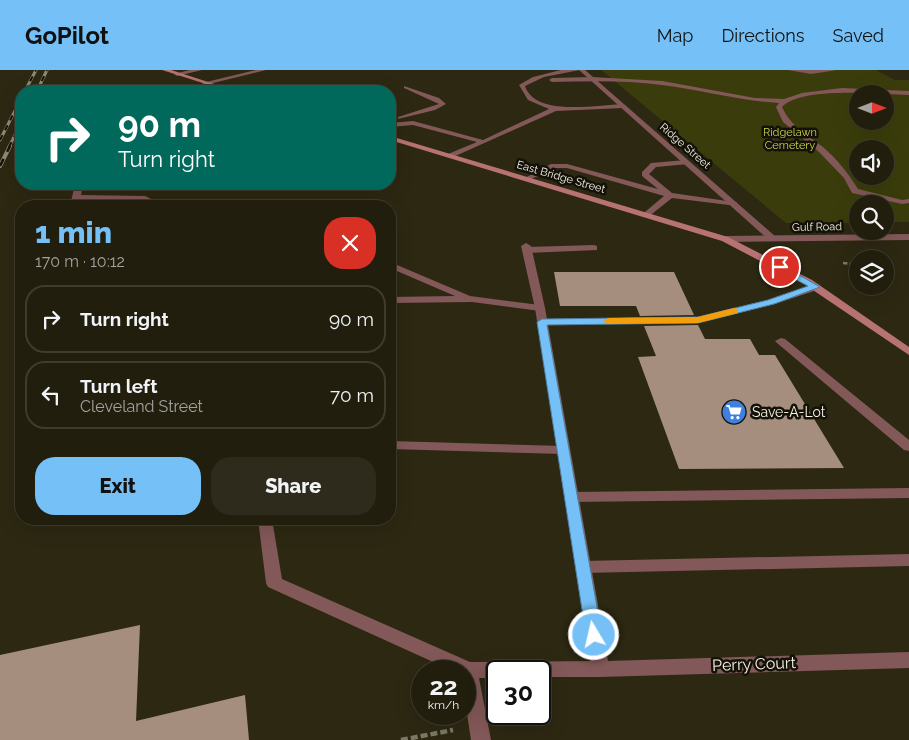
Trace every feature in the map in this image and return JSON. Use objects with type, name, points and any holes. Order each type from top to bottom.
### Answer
[{"type":"main road","points":[[166,70],[212,85]]},
{"type":"main road","name":"East Bridge Street","points":[[396,140],[648,214],[725,239],[816,287],[909,352]]},
{"type":"street","points":[[177,74],[199,70]]},
{"type":"street","points":[[205,83],[263,70]]},
{"type":"street","points":[[555,110],[532,101],[524,93],[522,85],[532,78],[549,73],[578,70]]},
{"type":"street","name":"Ridge Street","points":[[582,70],[773,238]]},
{"type":"street","points":[[791,70],[811,72],[834,70]]},
{"type":"street","points":[[811,72],[819,77]]},
{"type":"street","points":[[532,78],[554,80],[626,80],[662,83],[755,100],[784,101],[802,95],[849,91]]},
{"type":"street","points":[[834,86],[842,90]]},
{"type":"street","points":[[396,119],[433,109],[443,104],[437,99],[406,87]]},
{"type":"street","points":[[894,93],[909,93]]},
{"type":"street","points":[[894,96],[909,98]]},
{"type":"street","points":[[784,101],[779,106],[786,121],[822,150],[847,177],[855,191],[902,202],[909,201]]},
{"type":"street","points":[[452,156],[555,110],[623,106]]},
{"type":"street","points":[[396,124],[413,123],[484,142]]},
{"type":"street","points":[[670,195],[646,174],[654,165],[686,162]]},
{"type":"street","points":[[527,178],[554,166],[567,166],[670,195],[734,204]]},
{"type":"street","points":[[75,200],[78,190]]},
{"type":"street","points":[[648,214],[670,195]]},
{"type":"street","points":[[76,197],[145,198],[149,200]]},
{"type":"street","name":"Gulf Road","points":[[725,239],[909,237]]},
{"type":"street","points":[[594,248],[526,248],[541,315],[600,669]]},
{"type":"street","points":[[396,267],[472,299],[541,315],[698,320],[771,302],[816,287]]},
{"type":"street","points":[[396,300],[472,299]]},
{"type":"street","points":[[781,341],[909,447]]},
{"type":"street","points":[[396,445],[563,450]]},
{"type":"street","points":[[571,497],[909,492]]},
{"type":"street","points":[[266,525],[274,583],[447,660]]},
{"type":"street","points":[[583,568],[909,560]]},
{"type":"street","name":"Perry Court","points":[[476,670],[600,669],[909,660]]},
{"type":"street","points":[[476,709],[480,732]]},
{"type":"path","points":[[843,263],[849,264]]},
{"type":"path","points":[[401,740],[480,732]]},
{"type":"green space","name":"Ridgelawn Cemetery","points":[[601,70],[876,70],[895,80],[909,80],[909,222],[894,222],[894,195],[849,195],[849,223],[786,223]]},
{"type":"building","points":[[554,272],[674,272],[694,315],[640,316],[636,306],[560,306]]},
{"type":"building","name":"Save-A-Lot","points":[[698,325],[705,339],[750,339],[759,355],[775,355],[844,468],[679,469],[638,357],[656,356],[644,326]]},
{"type":"building","points":[[140,625],[136,721],[245,695],[249,740],[0,740],[0,655]]},
{"type":"railway","points":[[28,85],[36,70]]},
{"type":"railway","points":[[40,85],[47,70]]},
{"type":"railway","points":[[0,140],[15,111]]},
{"type":"railway","points":[[9,147],[15,135]]},
{"type":"railway","points":[[0,166],[10,146]]},
{"type":"slow traffic","points":[[608,321],[698,320],[734,311]]},
{"type":"place","name":"Save-A-Lot","points":[[734,412]]},
{"type":"route","points":[[594,635],[542,322],[698,320],[771,302],[816,287],[780,267]]}]
